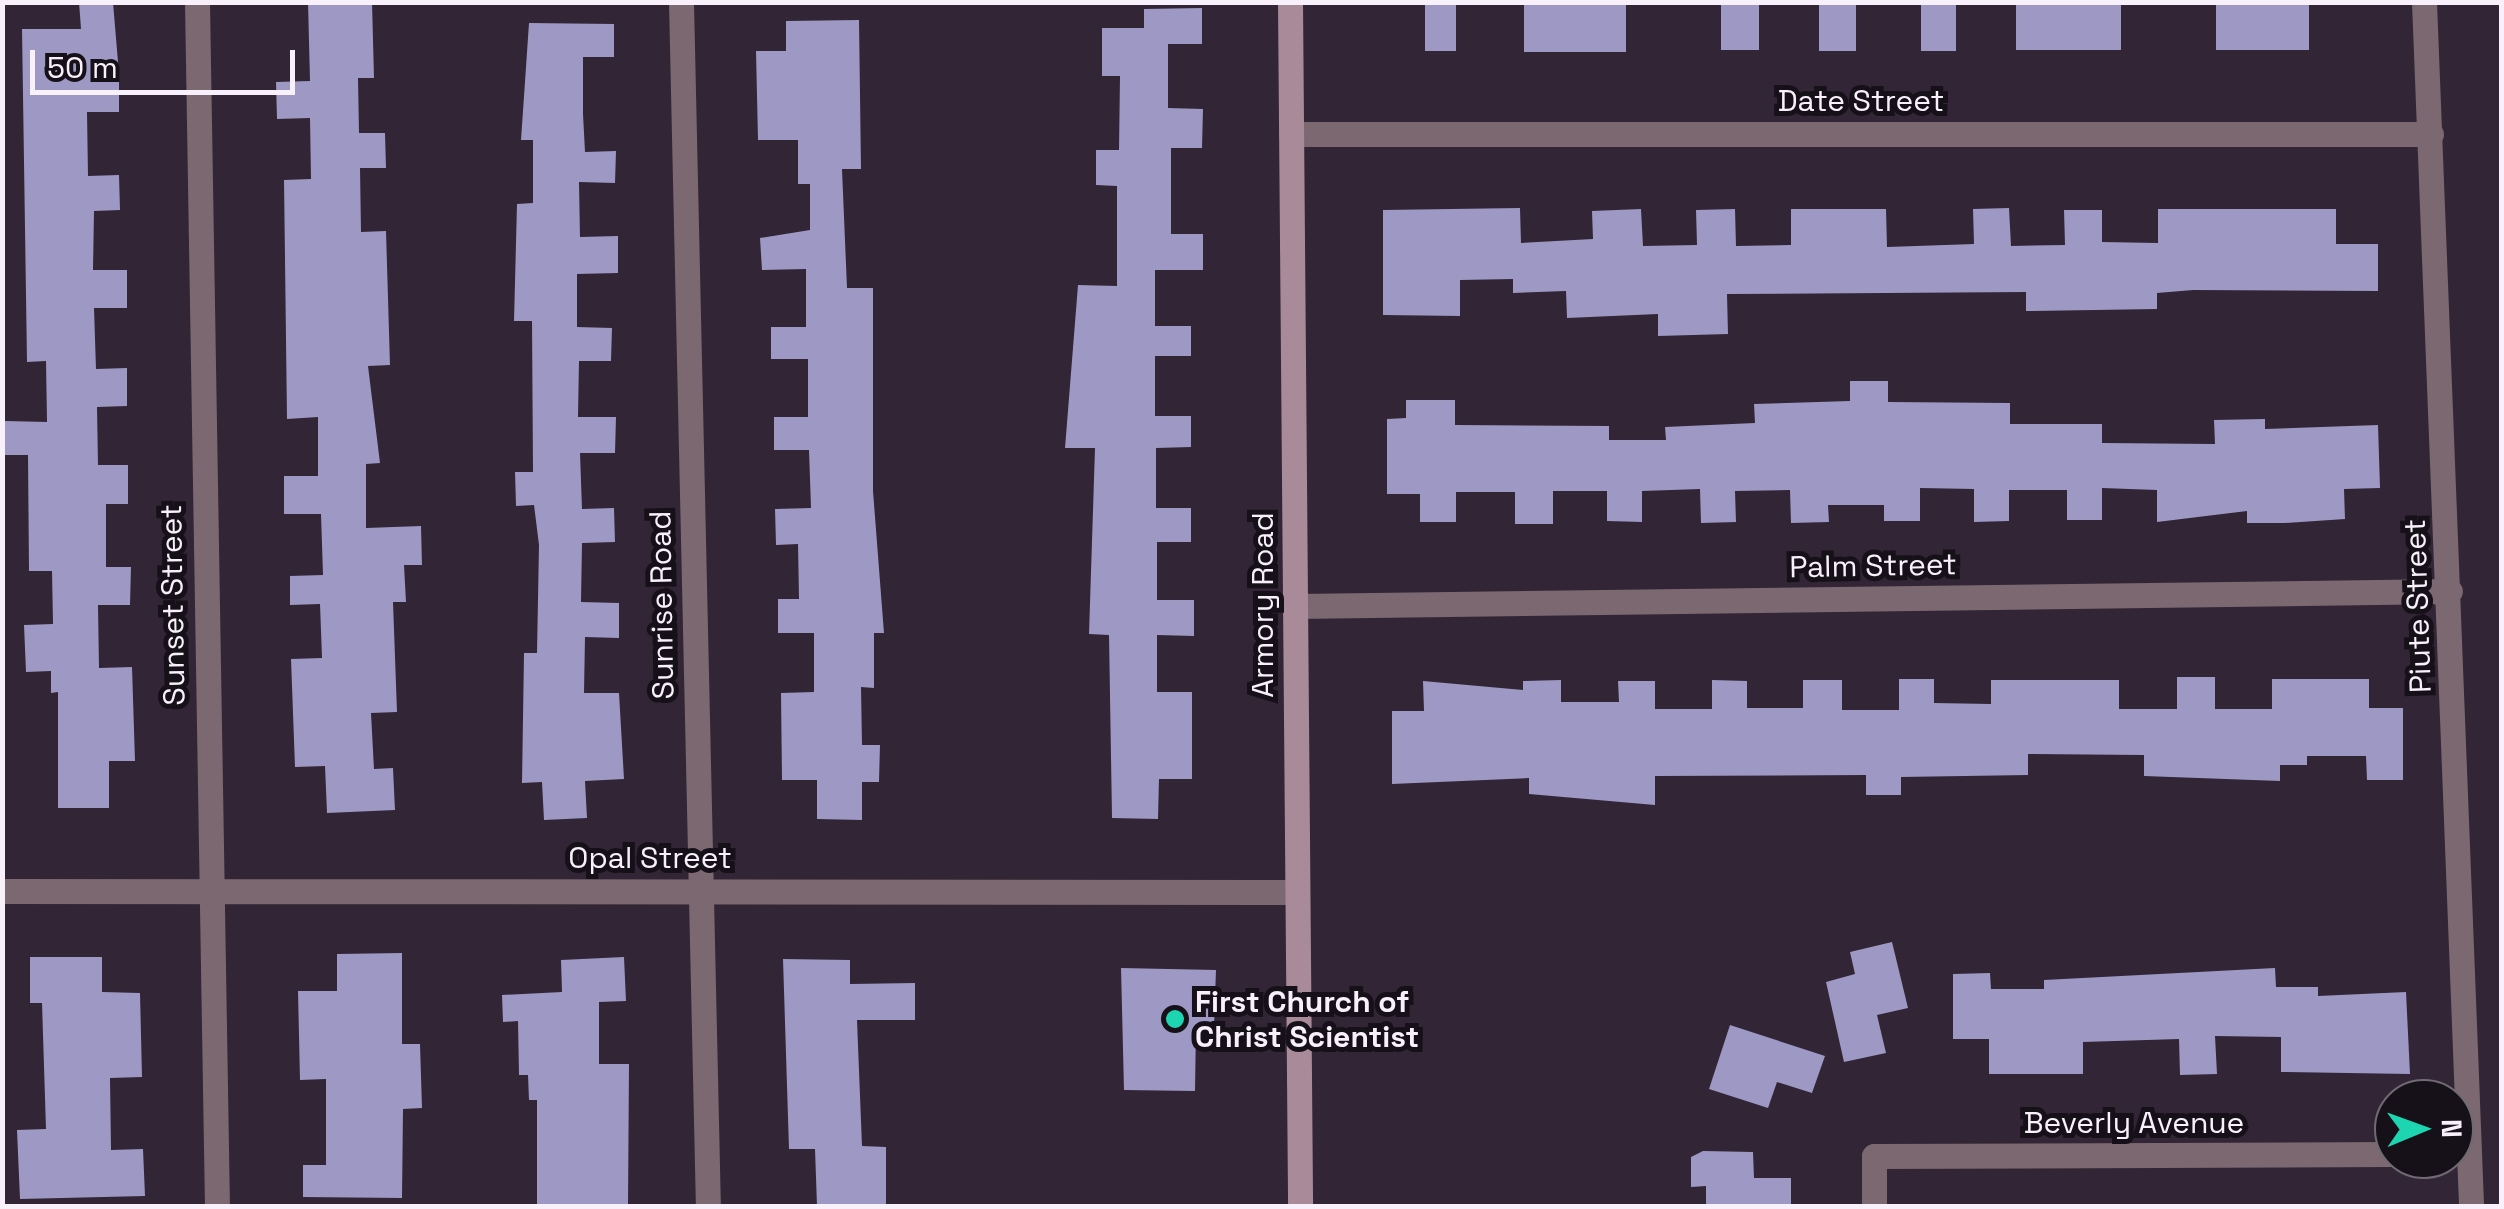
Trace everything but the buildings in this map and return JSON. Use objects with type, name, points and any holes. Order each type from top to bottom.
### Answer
[{"type":"main road","name":"Armory Road","points":[[1290,2],[1300,1206]]},
{"type":"street","name":"Sunset Street","points":[[197,2],[217,1206]]},
{"type":"street","name":"Sunrise Road","points":[[681,2],[708,1206]]},
{"type":"street","name":"Piute Street","points":[[2424,2],[2450,590],[2460,1079]]},
{"type":"street","name":"Date Street","points":[[1291,134],[2431,134]]},
{"type":"street","name":"Palm Street","points":[[1296,606],[2450,590]]},
{"type":"street","name":"Opal Street","points":[[2,891],[1298,892]]},
{"type":"street","name":"Beverly Avenue","points":[[1874,1206],[1874,1156],[2374,1154]]},
{"type":"street","name":"Piute Street","points":[[2466,1179],[2471,1206]]},
{"type":"place","name":"First Church of Christ Scientist","points":[[1175,1019]]}]
